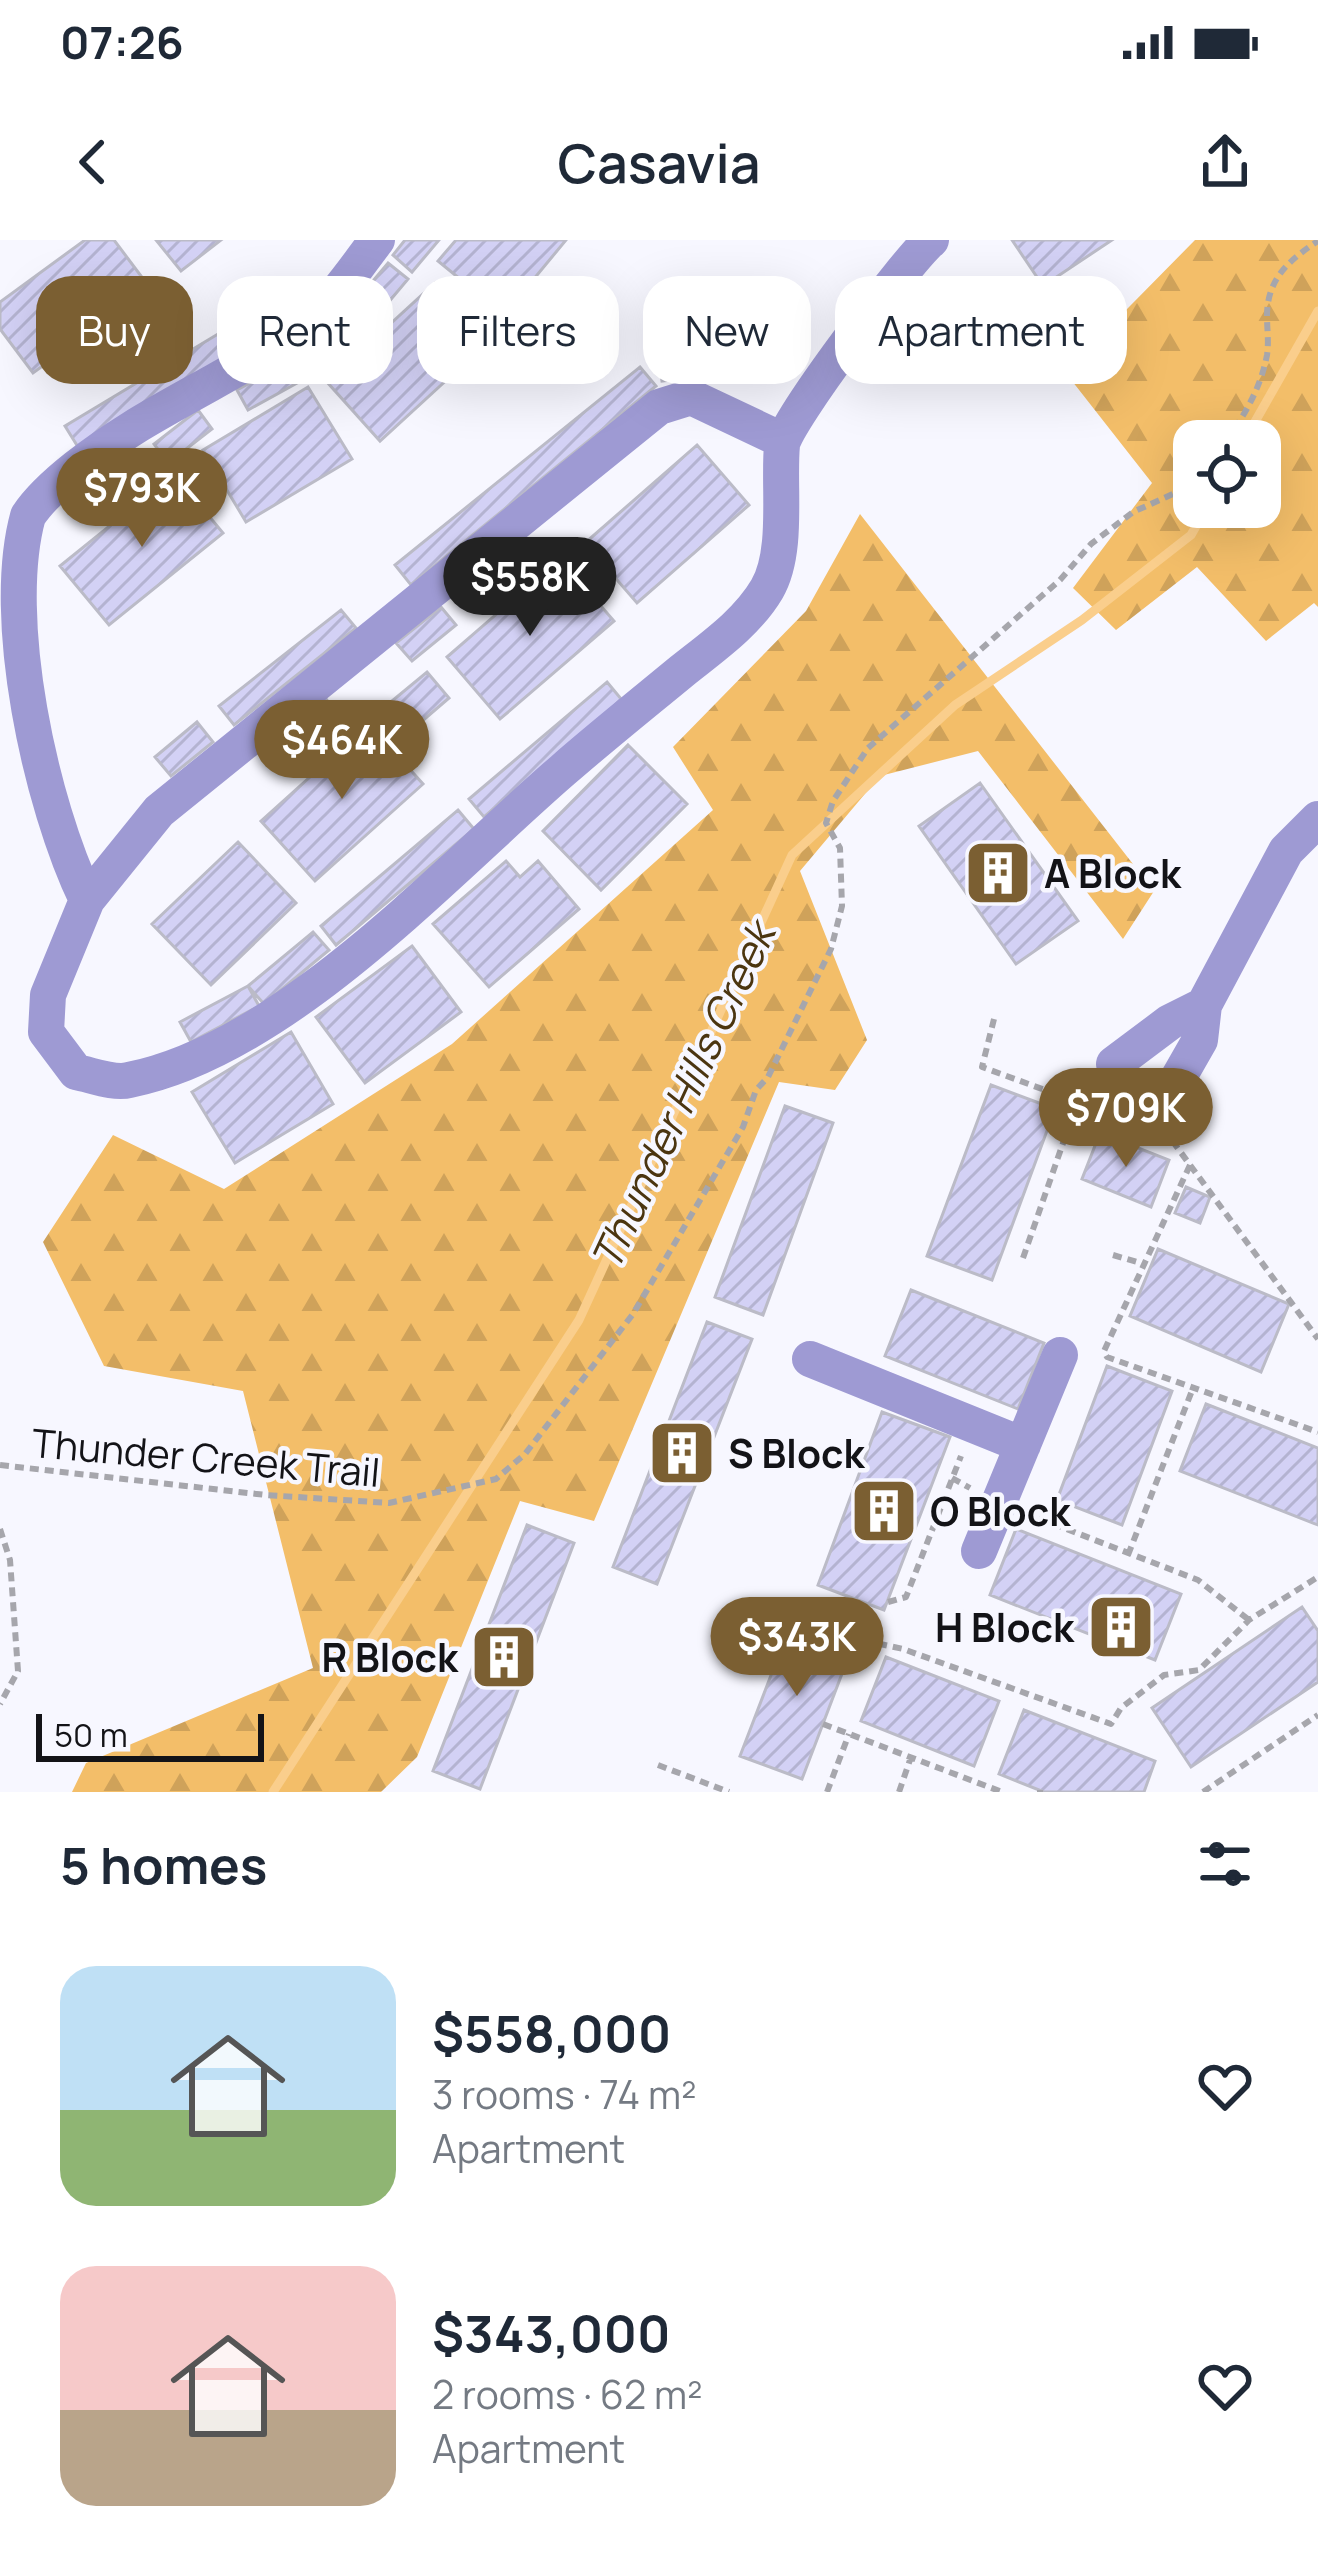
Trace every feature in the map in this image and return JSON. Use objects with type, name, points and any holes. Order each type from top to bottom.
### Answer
[{"type":"street","points":[[87,900],[43,805],[7,672],[4,620],[9,563],[28,515],[67,477],[127,431],[294,332],[322,309],[377,240]]},
{"type":"street","points":[[782,440],[691,398],[659,407],[159,811],[87,900],[48,995],[46,1032],[76,1072],[124,1082],[184,1063],[297,1001],[735,628],[769,586],[784,511],[782,440],[890,283],[931,240]]},
{"type":"street","points":[[1172,1089],[1200,1040],[1204,1005],[1252,908],[1286,851],[1318,818]]},
{"type":"street","points":[[1114,1064],[1170,1022],[1204,1005]]},
{"type":"street","points":[[979,1551],[1060,1355]]},
{"type":"street","points":[[810,1359],[1023,1445]]},
{"type":"path","points":[[1240,420],[1268,352],[1268,301],[1277,273],[1318,241]]},
{"type":"path","name":"Thunder Creek Trail","points":[[0,1465],[266,1495],[388,1503],[496,1479],[525,1454],[622,1329],[743,1127],[756,1090],[768,1077],[831,949],[842,906],[840,848],[826,823],[833,801],[868,748],[1060,580],[1090,544],[1133,512],[1173,494]]},
{"type":"path","points":[[994,1019],[982,1067],[1168,1135],[1318,1339]]},
{"type":"path","points":[[1023,1258],[1077,1102]]},
{"type":"path","points":[[1190,1165],[1105,1351],[1107,1358],[1318,1432]]},
{"type":"path","points":[[1113,1255],[1144,1264]]},
{"type":"path","points":[[1128,1555],[1193,1388]]},
{"type":"path","points":[[888,1602],[906,1597],[973,1425]]},
{"type":"path","points":[[952,1478],[999,1503],[1198,1580],[1249,1620]]},
{"type":"path","points":[[0,1529],[10,1560],[18,1671],[0,1705]]},
{"type":"path","points":[[871,1613],[862,1640],[903,1648],[1111,1724],[1121,1708],[1164,1676],[1199,1670],[1249,1620],[1318,1577]]},
{"type":"path","points":[[1203,1792],[1318,1715]]},
{"type":"path","points":[[823,1724],[1002,1792]]},
{"type":"path","points":[[827,1792],[849,1734]]},
{"type":"path","points":[[899,1792],[911,1757]]},
{"type":"path","points":[[658,1765],[729,1792]]},
{"type":"green space","points":[[1195,240],[1318,240],[1318,607],[1314,603],[1266,641],[1197,567],[1116,630],[1073,588],[1152,483],[1074,384],[1127,384],[1127,309]]},
{"type":"green space","points":[[860,514],[1154,891],[1123,939],[978,751],[880,776],[800,871],[867,1040],[835,1090],[779,1082],[594,1521],[520,1501],[417,1757],[381,1792],[72,1792],[86,1763],[313,1668],[243,1391],[104,1366],[43,1242],[113,1135],[224,1189],[452,1044],[713,810],[673,747],[806,611]]},
{"type":"building","points":[[85,240],[114,240],[141,276],[36,276],[33,373],[0,329],[0,302]]},
{"type":"building","points":[[156,240],[221,240],[181,271]]},
{"type":"building","points":[[405,240],[439,240],[412,272],[393,255]]},
{"type":"building","points":[[456,240],[566,240],[536,276],[456,276],[438,261]]},
{"type":"building","points":[[1012,240],[1112,240],[1058,276],[1036,276]]},
{"type":"building","points":[[388,263],[408,279],[393,297],[393,276],[377,276]]},
{"type":"building","points":[[417,300],[417,384],[442,384],[380,441],[329,384],[393,384],[393,322]]},
{"type":"building","points":[[217,335],[217,363],[193,378],[193,349]]},
{"type":"building","points":[[640,367],[643,384],[656,386],[411,585],[395,565]]},
{"type":"building","points":[[135,384],[183,384],[78,447],[65,426]]},
{"type":"building","points":[[248,384],[295,384],[248,410],[237,390]]},
{"type":"building","points":[[308,387],[352,459],[246,522],[203,450]]},
{"type":"building","points":[[198,410],[212,429],[168,463],[154,444]]},
{"type":"building","points":[[697,445],[749,505],[637,603],[585,543]]},
{"type":"building","points":[[174,474],[223,533],[109,625],[60,566]]},
{"type":"building","points":[[560,559],[614,621],[500,719],[447,657]]},
{"type":"building","points":[[441,607],[456,625],[412,661],[396,643]]},
{"type":"building","points":[[341,610],[356,628],[234,725],[219,706]]},
{"type":"building","points":[[427,672],[449,698],[414,728],[392,701]]},
{"type":"building","points":[[607,682],[622,700],[484,817],[469,799]]},
{"type":"building","points":[[326,699],[341,719],[289,761],[274,742]]},
{"type":"building","points":[[197,722],[213,742],[171,776],[155,757]]},
{"type":"building","points":[[369,724],[423,784],[315,881],[261,821]]},
{"type":"building","points":[[628,745],[687,804],[601,890],[543,831]]},
{"type":"building","name":"A Block","points":[[980,783],[1078,921],[1016,964],[919,826]]},
{"type":"building","points":[[458,810],[474,829],[336,945],[321,926]]},
{"type":"building","points":[[238,842],[296,903],[211,985],[152,924]]},
{"type":"building","points":[[506,861],[520,877],[538,861],[579,909],[489,987],[433,924]]},
{"type":"building","points":[[313,932],[329,950],[264,1004],[248,986]]},
{"type":"building","points":[[412,946],[461,1012],[365,1083],[316,1017]]},
{"type":"building","points":[[248,986],[259,1006],[191,1042],[180,1022]]},
{"type":"building","points":[[291,1032],[333,1104],[235,1163],[192,1092]]},
{"type":"building","points":[[991,1085],[1055,1109],[992,1280],[927,1256]]},
{"type":"building","points":[[785,1106],[833,1123],[763,1315],[715,1297]]},
{"type":"building","points":[[1100,1133],[1169,1160],[1151,1207],[1082,1179]]},
{"type":"building","points":[[1186,1187],[1210,1197],[1200,1223],[1175,1213]]},
{"type":"building","points":[[1158,1249],[1289,1304],[1261,1372],[1130,1316]]},
{"type":"building","points":[[911,1290],[1044,1343],[1018,1409],[885,1356]]},
{"type":"building","name":"S Block","points":[[707,1322],[752,1339],[657,1584],[613,1567]]},
{"type":"building","points":[[1107,1366],[1172,1391],[1122,1525],[1057,1500]]},
{"type":"building","points":[[1206,1404],[1318,1448],[1318,1525],[1180,1471]]},
{"type":"building","name":"O Block","points":[[882,1412],[950,1437],[884,1610],[818,1585]]},
{"type":"building","name":"R Block","points":[[527,1525],[574,1543],[480,1789],[433,1771]]},
{"type":"building","name":"H Block","points":[[1016,1529],[1181,1594],[1155,1660],[990,1595]]},
{"type":"building","points":[[1302,1607],[1318,1631],[1318,1682],[1191,1767],[1152,1708]]},
{"type":"building","points":[[793,1618],[854,1642],[802,1779],[740,1756]]},
{"type":"building","points":[[886,1657],[999,1701],[974,1766],[861,1721]]},
{"type":"building","points":[[1024,1710],[1155,1761],[1144,1792],[1044,1792],[999,1774]]},
{"type":"waterway","name":"Thunder Hills Creek","points":[[1256,420],[1318,311]]},
{"type":"waterway","name":"Thunder Hills Creek","points":[[273,1792],[579,1320],[792,855],[955,705],[1082,620],[1195,528]]},
{"type":"place","name":"A Block","points":[[998,873]]},
{"type":"place","name":"S Block","points":[[682,1453]]},
{"type":"place","name":"O Block","points":[[884,1511]]},
{"type":"place","name":"H Block","points":[[1121,1627]]},
{"type":"place","name":"R Block","points":[[504,1657]]}]
